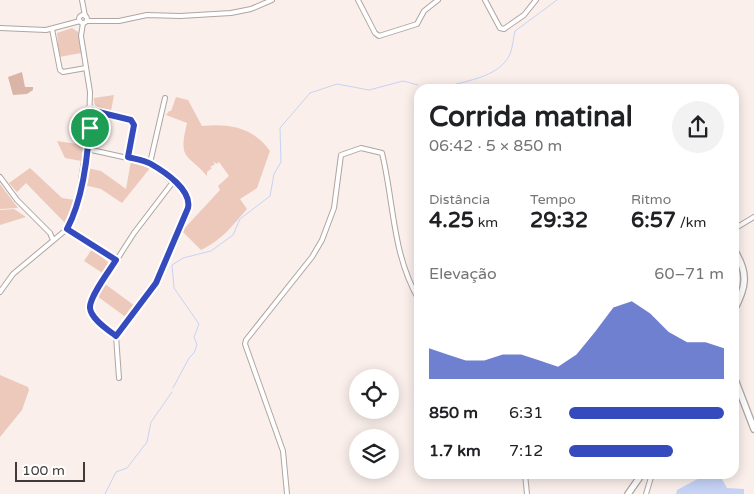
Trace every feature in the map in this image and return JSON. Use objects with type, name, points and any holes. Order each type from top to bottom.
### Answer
[{"type":"main road","points":[[739,259],[742,264],[744,289],[739,300]]},
{"type":"main road","points":[[739,390],[754,429]]},
{"type":"main road","points":[[628,494],[638,479]]},
{"type":"street","points":[[0,292],[13,274],[67,229],[77,206],[87,149],[90,110],[81,36],[85,16],[82,0]]},
{"type":"street","points":[[0,28],[52,29],[83,22],[119,21],[148,15],[180,16],[231,13],[251,9],[272,0]]},
{"type":"street","points":[[358,0],[375,33],[379,36],[417,24],[424,11],[438,0]]},
{"type":"street","points":[[485,0],[500,28],[504,29],[524,16],[536,0]]},
{"type":"street","points":[[52,29],[60,70],[63,72],[86,68]]},
{"type":"street","points":[[150,163],[165,98]]},
{"type":"street","points":[[90,110],[131,120],[134,125],[128,157]]},
{"type":"street","points":[[287,494],[283,451],[246,340],[312,257],[322,240],[334,208],[341,154],[361,148],[382,153],[400,257],[414,289]]},
{"type":"street","points":[[87,149],[150,163],[188,196],[188,208],[156,283],[116,336],[119,378]]},
{"type":"street","points":[[0,177],[17,200],[50,234],[53,240]]},
{"type":"street","points":[[116,336],[92,314],[90,308],[91,300],[116,260],[173,182]]},
{"type":"street","points":[[739,225],[754,217]]},
{"type":"street","points":[[67,229],[116,260]]},
{"type":"street","points":[[525,479],[527,494]]},
{"type":"street","points":[[646,494],[650,479]]},
{"type":"shaded area","points":[[72,28],[78,32],[81,53],[59,57],[57,33]]},
{"type":"shaded area","points":[[22,72],[25,87],[33,87],[33,90],[27,94],[13,95],[8,77]]},
{"type":"shaded area","points":[[114,95],[111,111],[99,108],[94,102],[94,98]]},
{"type":"shaded area","points":[[176,97],[188,100],[202,126],[222,125],[249,132],[264,143],[270,151],[257,188],[240,199],[247,209],[221,237],[201,250],[182,231],[220,190],[218,186],[229,176],[219,162],[217,164],[213,161],[215,164],[210,167],[212,168],[207,172],[207,176],[186,155],[184,135],[187,123],[166,115],[171,111]]},
{"type":"shaded area","points":[[57,141],[84,145],[81,161],[65,158]]},
{"type":"shaded area","points":[[131,161],[150,168],[122,203],[101,189],[84,185],[87,168],[101,171],[126,189]]},
{"type":"shaded area","points":[[30,168],[62,198],[75,200],[65,223],[26,183],[17,192],[9,183]]},
{"type":"shaded area","points":[[0,184],[18,208],[0,209]]},
{"type":"shaded area","points":[[14,209],[26,217],[0,225],[0,210]]},
{"type":"shaded area","points":[[92,249],[108,262],[104,274],[84,261]]},
{"type":"shaded area","points":[[105,284],[135,306],[127,318],[97,296]]},
{"type":"shaded area","points":[[0,375],[28,387],[29,390],[22,410],[0,437]]},
{"type":"water","points":[[698,479],[722,479],[727,488],[744,489],[744,494],[676,494],[677,490]]},
{"type":"waterway","points":[[457,84],[479,78],[497,69],[510,54],[515,31],[557,0]]},
{"type":"waterway","points":[[173,388],[189,358],[194,353],[197,345],[194,337],[199,324],[174,288],[172,265],[183,258],[211,251],[233,235],[240,219],[270,196],[274,174],[281,162],[280,128],[310,93],[337,84],[369,90],[403,81],[414,84]]},
{"type":"waterway","points":[[105,494],[116,472],[127,468],[147,442],[151,422],[172,392]]},
{"type":"route","points":[[90,110],[129,118],[134,125],[128,157],[150,163],[184,191],[190,202],[156,283],[116,336],[92,314],[90,308],[91,300],[116,260],[67,229],[77,206],[90,128],[90,110]]}]
